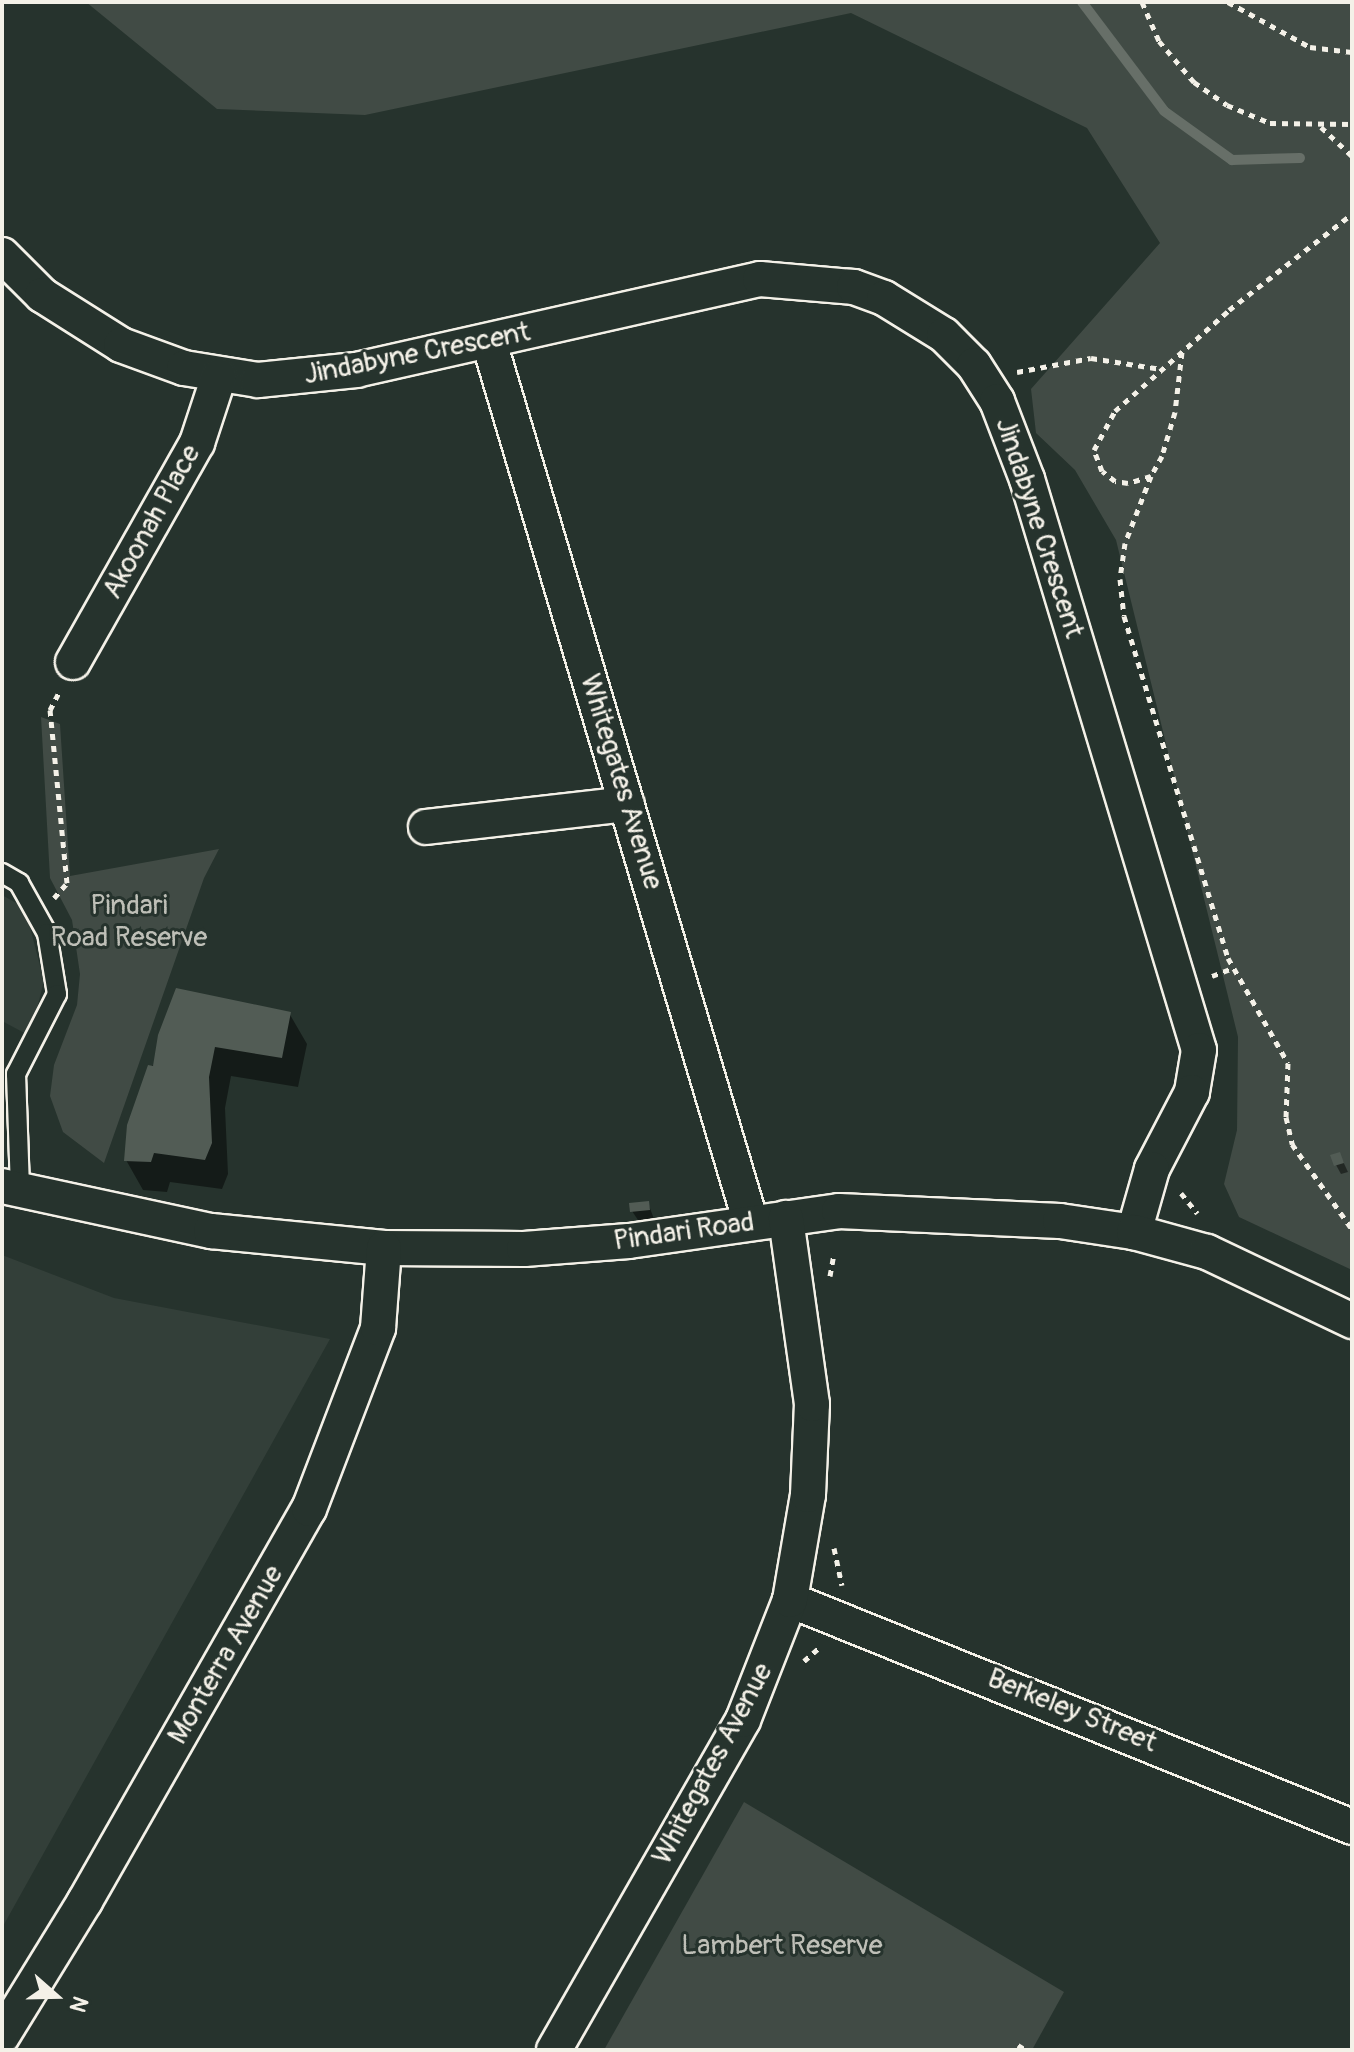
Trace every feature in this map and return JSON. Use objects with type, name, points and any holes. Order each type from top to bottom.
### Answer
[{"type":"street","name":"Jindabyne Crescent","points":[[2,255],[42,295],[97,333],[148,356],[219,376],[321,377],[489,342],[721,286],[790,277],[854,287],[913,313],[944,335],[986,384],[1037,508],[1199,1050],[1192,1092],[1152,1169],[1134,1232]]},
{"type":"street","name":"Whitegates Avenue","points":[[489,342],[751,1223]]},
{"type":"street","name":"Akoonah Place","points":[[73,662],[197,443],[219,376]]},
{"type":"street","points":[[426,827],[627,804]]},
{"type":"street","name":"Pindari Road","points":[[11,1189],[211,1231],[384,1248],[551,1247],[875,1210],[1060,1221],[1134,1232],[1256,1272],[1352,1321]]},
{"type":"street","name":"Whitegates Avenue","points":[[554,2050],[743,1720],[790,1600],[808,1495],[812,1404],[786,1218]]},
{"type":"street","name":"Monterra Avenue","points":[[2,2036],[85,1901],[309,1509],[378,1328],[384,1248]]},
{"type":"street","name":"Berkeley Street","points":[[790,1600],[1352,1827]]},
{"type":"lane","points":[[2,873],[19,883],[47,933],[57,994],[9,1071],[11,1189]]},
{"type":"path","points":[[1142,2],[1159,41],[1194,82],[1227,105],[1270,123],[1321,127],[1352,124]]},
{"type":"path","points":[[1228,2],[1310,47],[1352,52]]},
{"type":"path","points":[[1321,127],[1352,156]]},
{"type":"path","points":[[1151,476],[1128,483],[1115,481],[1102,471],[1094,450],[1115,411],[1182,352],[1352,214]]},
{"type":"path","points":[[1182,352],[1171,428],[1125,543],[1120,579],[1124,616],[1233,968],[1288,1063],[1286,1117],[1292,1144],[1352,1229]]},
{"type":"path","points":[[986,384],[1075,359],[1105,359],[1162,369]]},
{"type":"path","points":[[37,916],[67,883],[50,710],[73,662]]},
{"type":"path","points":[[1207,988],[1213,975],[1233,968]]},
{"type":"path","points":[[1179,1184],[1187,1203],[1209,1219]]},
{"type":"path","points":[[1018,2045],[1026,2050]]},
{"type":"shaded area","points":[[2,895],[25,908],[44,981],[30,1036],[2,1021]]},
{"type":"shaded area","points":[[2,1255],[114,1298],[330,1339],[2,1928]]},
{"type":"green space","points":[[86,2],[1352,2],[1352,1270],[1239,1217],[1224,1184],[1237,1130],[1238,1037],[1116,540],[1075,470],[1036,433],[1031,389],[1160,243],[1087,128],[851,13],[365,115],[217,109]]},
{"type":"green space","name":"Pindari Road Reserve","points":[[41,717],[60,724],[70,876],[219,849],[204,878],[104,1163],[63,1132],[50,1096],[54,1065],[77,1005],[80,974],[72,920],[50,878]]},
{"type":"green space","name":"Lambert Reserve","points":[[744,1802],[1064,1992],[1032,2050],[604,2050]]},
{"type":"building","points":[[176,988],[291,1012],[282,1058],[215,1047],[209,1077],[212,1143],[205,1160],[154,1153],[151,1162],[124,1161],[127,1125],[148,1065],[153,1066],[158,1035]]},
{"type":"building","points":[[1340,1152],[1344,1163],[1334,1166],[1330,1155]]},
{"type":"building","points":[[649,1201],[650,1210],[630,1212],[629,1203]]},
{"type":"waterway","points":[[1082,2],[1164,111],[1232,160],[1300,158]]}]
